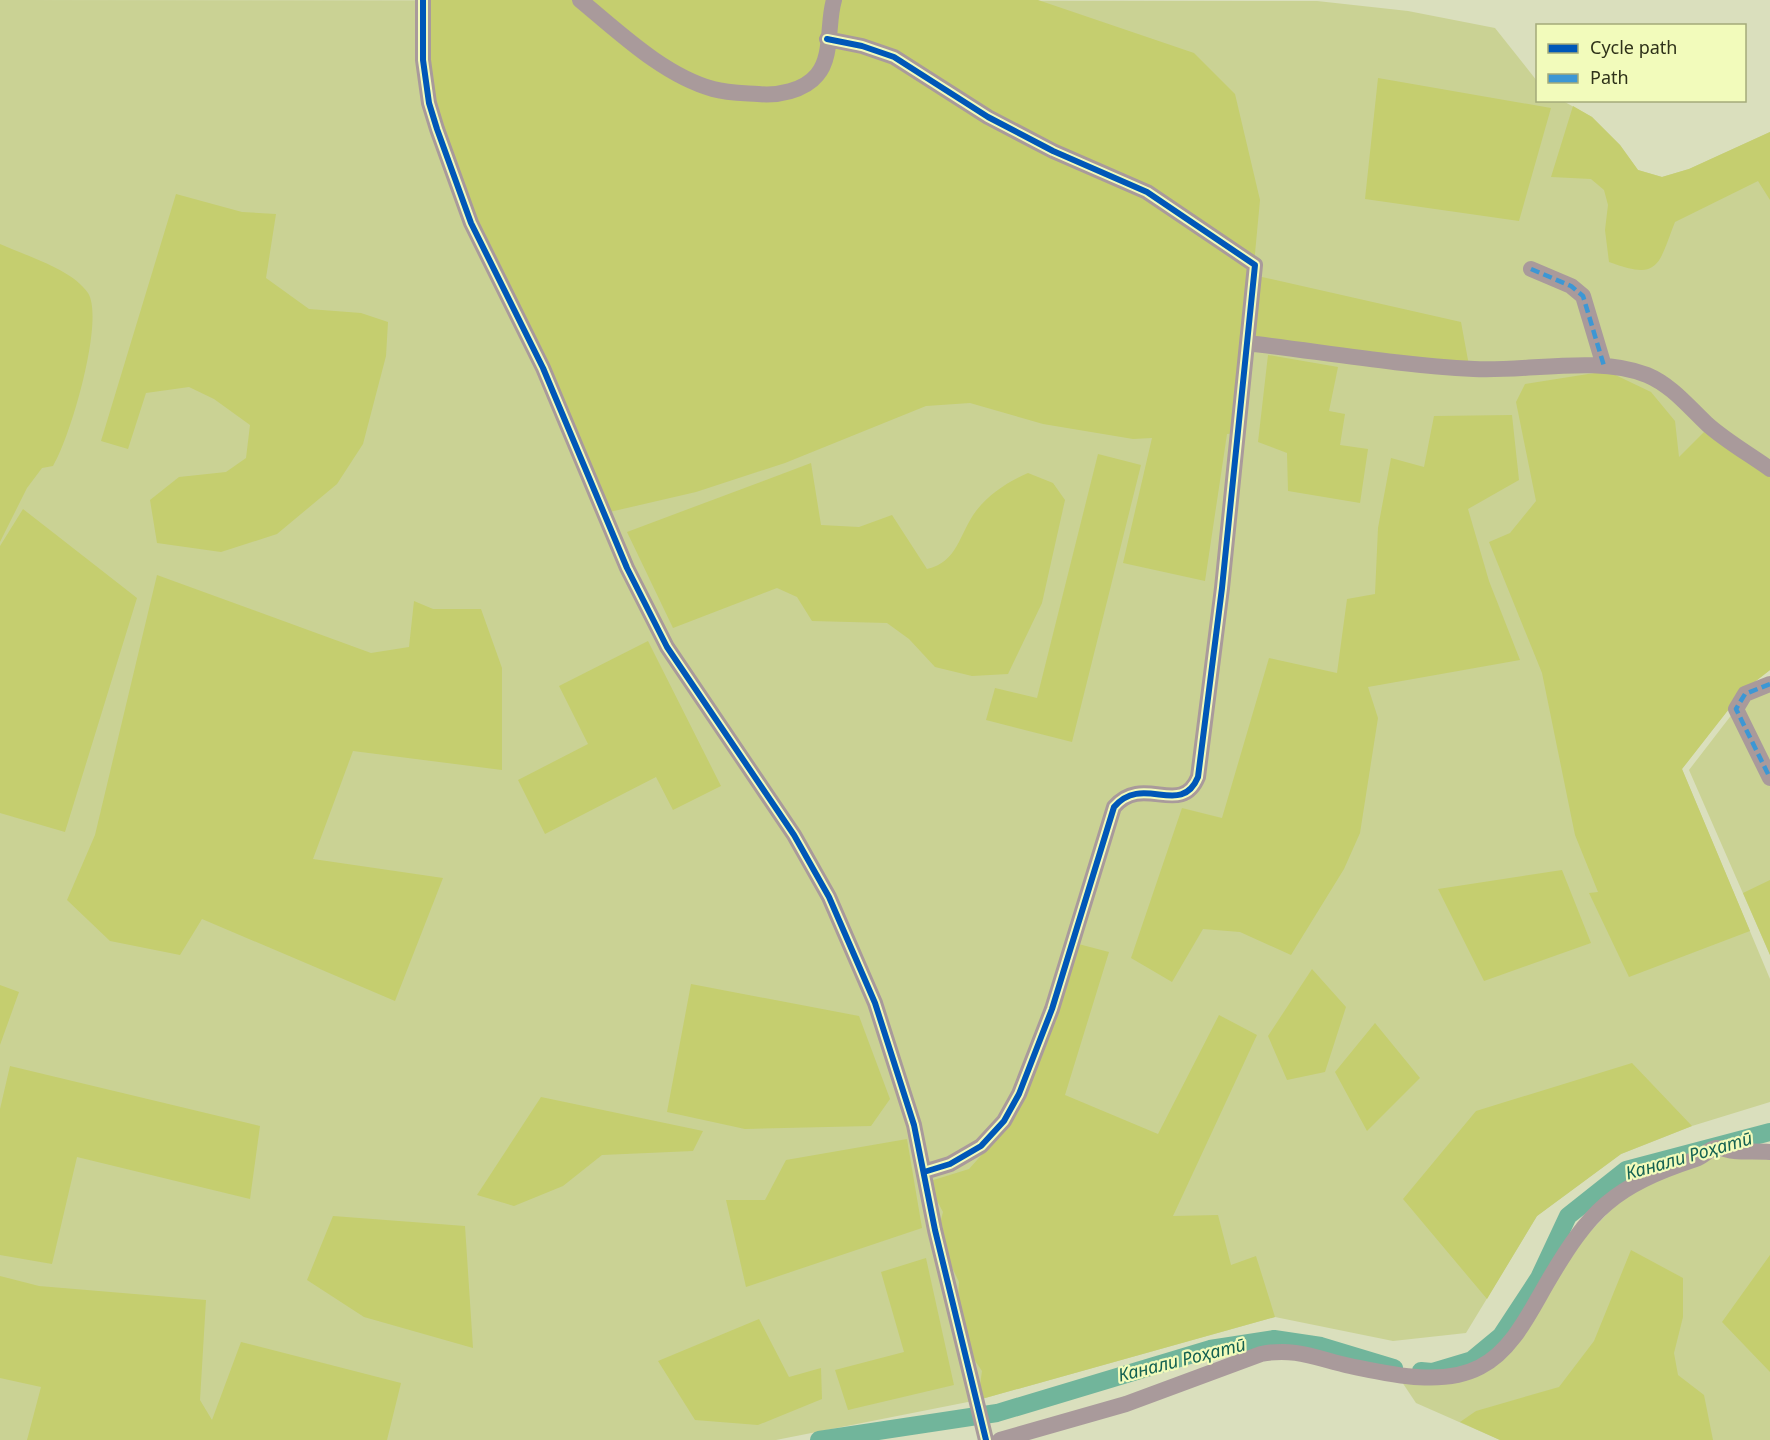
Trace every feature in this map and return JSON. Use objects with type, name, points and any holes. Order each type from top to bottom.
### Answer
[{"type":"street","points":[[423,0],[422,44],[429,103],[471,223],[543,368],[627,568],[667,647],[794,835],[828,897],[875,1003],[914,1125],[975,1404],[990,1438],[1126,1404],[1261,1354],[1279,1350],[1310,1353],[1349,1366],[1411,1375],[1449,1377],[1469,1372],[1494,1359],[1531,1311],[1589,1219],[1613,1198],[1645,1176],[1699,1158],[1715,1148],[1770,1152]]},
{"type":"street","points":[[580,0],[680,75],[727,92],[775,96],[805,84],[819,72],[834,0]]},
{"type":"street","points":[[827,39],[862,46],[894,57],[949,93],[1018,133],[1147,192],[1255,265],[1221,599],[1198,777],[1192,788],[1184,794],[1172,797],[1137,792],[1121,798],[1114,807],[1052,1010],[1019,1094],[1004,1121],[981,1146],[950,1164],[924,1172]]},
{"type":"street","points":[[1531,269],[1571,286],[1583,296],[1604,366]]},
{"type":"street","points":[[1247,344],[1385,363],[1477,369],[1604,366],[1641,373],[1657,380],[1676,394],[1708,425],[1770,469]]},
{"type":"street","points":[[1770,684],[1744,694],[1736,709],[1770,778]]},
{"type":"green space","points":[[0,0],[1317,1],[1408,11],[1495,28],[1536,80],[1536,102],[1565,102],[1592,117],[1620,145],[1638,170],[1662,177],[1689,169],[1770,132],[1770,670],[1743,691],[1682,769],[1770,979],[1770,1102],[1692,1126],[1621,1154],[1537,1216],[1466,1333],[1393,1341],[1275,1317],[978,1400],[776,1440],[0,1440]]},
{"type":"green space","points":[[420,0],[1038,0],[1194,53],[1235,94],[1260,200],[1253,275],[1461,322],[1470,371],[1246,341],[1236,433],[1227,434],[1205,581],[1123,563],[1152,438],[1133,439],[1043,424],[970,403],[926,406],[785,463],[696,492],[601,514],[424,111]]},
{"type":"green space","points":[[1378,78],[1551,108],[1519,221],[1365,199]]},
{"type":"green space","points":[[1573,106],[1592,117],[1620,145],[1638,170],[1662,177],[1689,169],[1770,132],[1770,200],[1758,181],[1675,222],[1660,259],[1648,269],[1626,268],[1609,262],[1605,230],[1608,205],[1604,190],[1591,179],[1551,177]]},
{"type":"green space","points":[[176,194],[242,212],[276,214],[266,278],[309,309],[361,313],[388,322],[386,356],[363,444],[337,484],[277,534],[221,552],[157,543],[150,500],[179,477],[226,472],[246,458],[250,425],[214,399],[189,387],[146,393],[128,449],[101,441]]},
{"type":"green space","points":[[0,244],[60,270],[81,284],[88,293],[92,307],[92,328],[83,380],[60,452],[53,466],[42,468],[27,488],[0,542]]},
{"type":"green space","points":[[1268,355],[1338,367],[1329,411],[1345,414],[1340,445],[1368,449],[1360,503],[1288,491],[1287,453],[1258,442]]},
{"type":"green space","points":[[1607,371],[1651,392],[1675,421],[1679,457],[1706,430],[1770,471],[1770,670],[1743,691],[1682,769],[1750,931],[1629,977],[1589,893],[1598,892],[1575,835],[1542,673],[1489,542],[1510,533],[1536,501],[1516,402],[1525,384]]},
{"type":"green space","points":[[1512,415],[1519,480],[1468,509],[1489,581],[1520,660],[1368,687],[1378,718],[1360,833],[1344,869],[1291,955],[1240,932],[1203,929],[1172,982],[1131,958],[1182,808],[1222,818],[1269,658],[1337,673],[1347,599],[1375,594],[1378,528],[1391,458],[1424,467],[1434,416]]},
{"type":"green space","points":[[1098,454],[1141,465],[1072,742],[986,720],[995,688],[1037,698]]},
{"type":"green space","points":[[811,463],[821,525],[859,527],[892,515],[927,569],[952,554],[976,511],[987,499],[1013,480],[1028,473],[1053,483],[1065,500],[1042,603],[1008,674],[972,676],[935,667],[909,639],[887,623],[812,621],[797,597],[777,588],[673,628],[627,532]]},
{"type":"green space","points":[[23,509],[137,598],[65,832],[0,813],[0,546]]},
{"type":"green space","points":[[157,575],[371,653],[409,647],[414,601],[433,609],[481,609],[502,668],[502,770],[353,751],[313,859],[443,878],[395,1001],[202,919],[180,955],[110,941],[67,900],[95,835]]},
{"type":"green space","points":[[648,641],[721,786],[673,810],[656,777],[545,834],[518,780],[588,744],[559,686]]},
{"type":"green space","points":[[1770,680],[1770,955],[1689,770],[1743,700]]},
{"type":"green space","points":[[1562,870],[1591,943],[1484,981],[1438,889]]},
{"type":"green space","points":[[1770,880],[1770,955],[1743,893]]},
{"type":"green space","points":[[1067,941],[1109,952],[1065,1095],[1158,1134],[1219,1015],[1257,1035],[1173,1216],[1218,1215],[1231,1265],[1256,1256],[1275,1317],[978,1400],[982,1371],[956,1333],[959,1282],[937,1236],[943,1212],[927,1182],[969,1169],[995,1140],[1045,1014]]},
{"type":"green space","points":[[1312,969],[1346,1007],[1325,1072],[1287,1080],[1268,1036]]},
{"type":"green space","points":[[691,984],[859,1016],[890,1099],[871,1126],[745,1129],[667,1112]]},
{"type":"green space","points":[[0,985],[19,992],[0,1045]]},
{"type":"green space","points":[[1375,1023],[1420,1078],[1367,1131],[1335,1072]]},
{"type":"green space","points":[[1632,1063],[1692,1126],[1621,1154],[1537,1216],[1487,1299],[1403,1199],[1476,1111]]},
{"type":"green space","points":[[10,1066],[260,1126],[250,1199],[77,1157],[52,1264],[0,1255],[0,1109]]},
{"type":"green space","points":[[541,1097],[703,1131],[693,1151],[602,1155],[563,1186],[514,1206],[477,1195]]},
{"type":"green space","points":[[907,1139],[922,1228],[746,1287],[726,1200],[765,1200],[786,1160]]},
{"type":"green space","points":[[1732,1155],[1770,1156],[1770,1440],[1500,1440],[1416,1403],[1396,1373],[1475,1377],[1559,1264],[1634,1186],[1683,1164]]},
{"type":"green space","points":[[333,1216],[465,1226],[473,1348],[364,1317],[307,1280]]},
{"type":"green space","points":[[1631,1250],[1683,1278],[1683,1317],[1674,1353],[1678,1375],[1704,1395],[1713,1440],[1500,1440],[1460,1422],[1476,1411],[1559,1387],[1594,1341]]},
{"type":"green space","points":[[1770,1255],[1770,1372],[1722,1322]]},
{"type":"green space","points":[[926,1258],[954,1385],[848,1410],[835,1370],[904,1352],[881,1272]]},
{"type":"green space","points":[[0,1276],[39,1286],[206,1300],[200,1400],[212,1420],[241,1342],[401,1383],[387,1440],[27,1440],[41,1387],[0,1378]]},
{"type":"green space","points":[[759,1319],[789,1377],[821,1368],[822,1399],[758,1425],[695,1420],[658,1361]]},
{"type":"waterway","name":"Канали Роҳатӣ","points":[[1421,1371],[1432,1372],[1472,1360],[1501,1336],[1539,1278],[1568,1216],[1626,1170],[1770,1132]]},
{"type":"waterway","name":"Канали Роҳатӣ","points":[[819,1440],[997,1413],[1210,1349],[1274,1339],[1321,1346],[1394,1368]]},
{"type":"marked path","points":[[1531,269],[1571,286],[1583,296],[1604,366]]},
{"type":"marked path","points":[[1770,684],[1745,694],[1736,709],[1770,778]]},
{"type":"cycle path","points":[[423,0],[423,60],[429,103],[471,223],[543,368],[627,568],[667,647],[794,835],[829,897],[875,1003],[914,1125],[935,1230],[986,1440]]},
{"type":"cycle path","points":[[827,39],[862,46],[894,57],[988,117],[1053,151],[1147,192],[1255,265],[1222,588],[1198,777],[1191,789],[1182,794],[1172,796],[1137,794],[1125,798],[1114,807],[1052,1009],[1019,1094],[1004,1121],[981,1146],[950,1164],[924,1172]]}]
